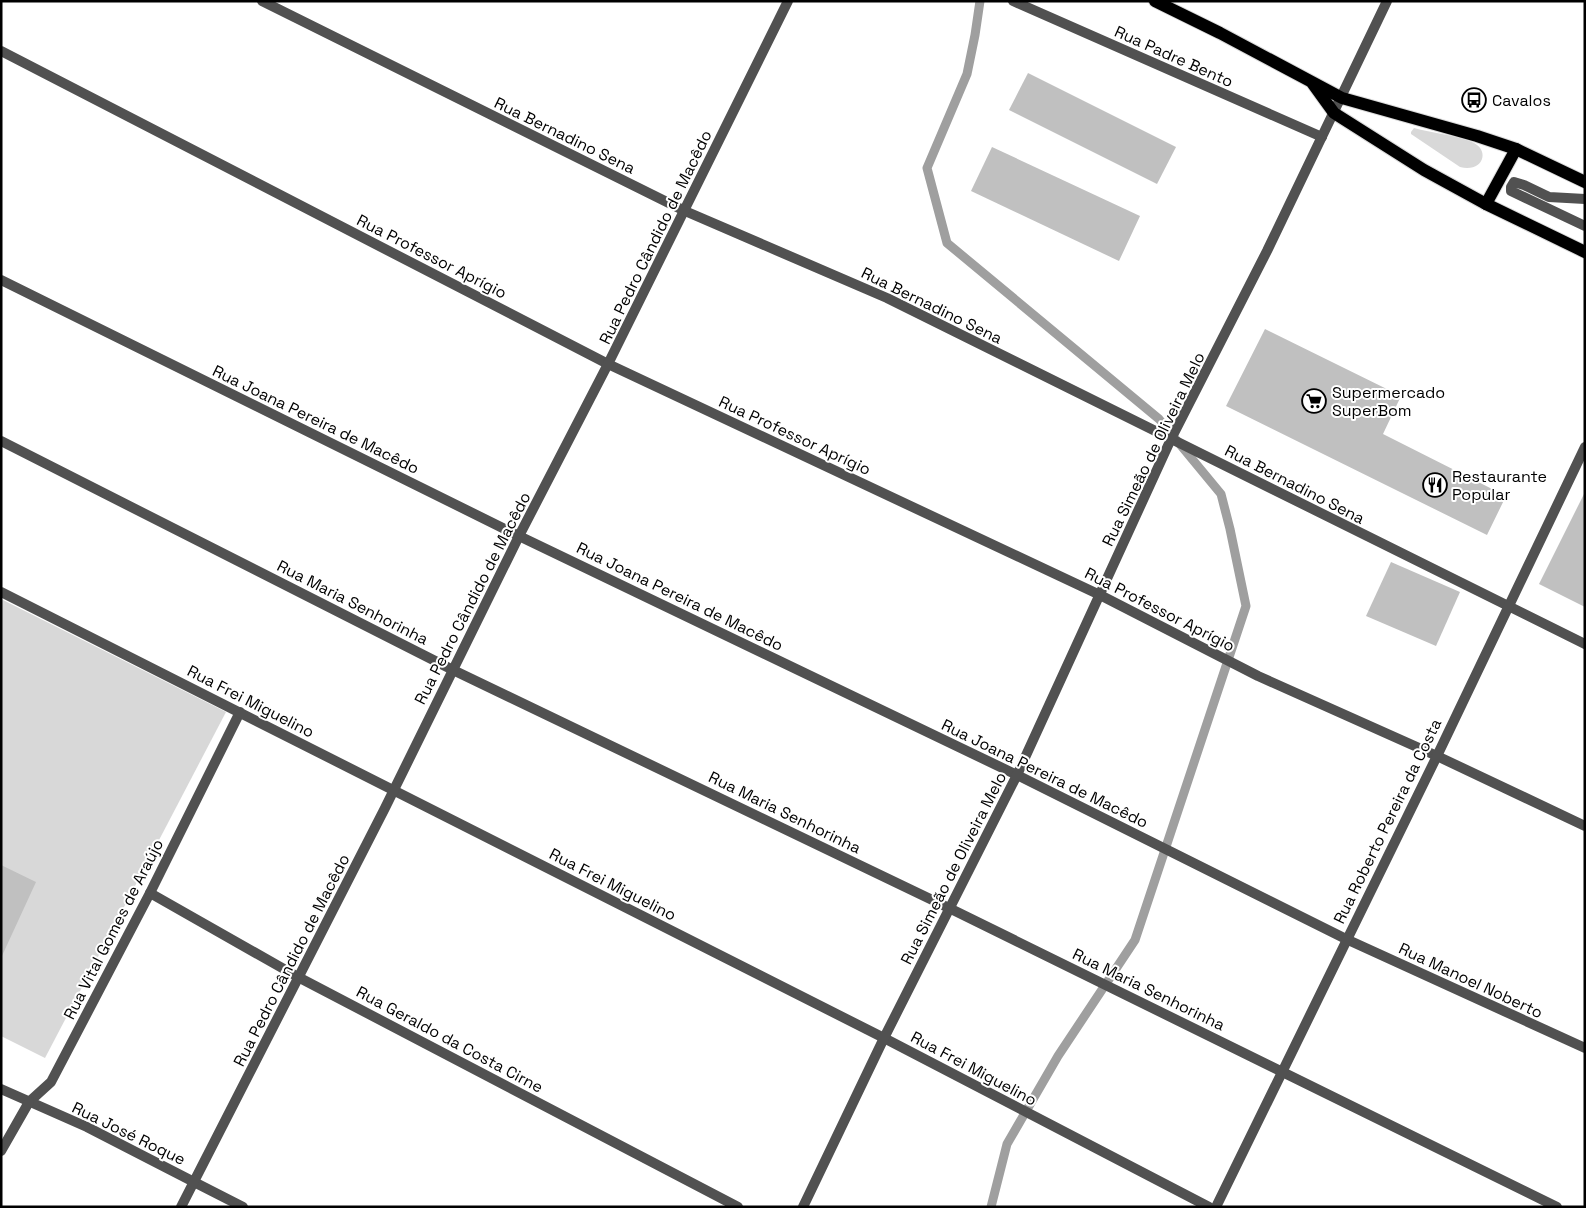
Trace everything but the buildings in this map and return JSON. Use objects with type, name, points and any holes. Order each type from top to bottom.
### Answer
[{"type":"main road","points":[[1155,1],[1220,33],[1342,98],[1460,131],[1516,149],[1585,182]]},
{"type":"main road","points":[[1312,82],[1334,113],[1424,170],[1486,204],[1585,252]]},
{"type":"main road","points":[[1486,204],[1516,149]]},
{"type":"street","name":"Rua Bernadino Sena","points":[[262,1],[685,211],[887,298],[1585,644]]},
{"type":"street","name":"Rua Pedro Cândido de Macêdo","points":[[181,1207],[393,790],[519,536],[608,364],[788,1]]},
{"type":"street","name":"Rua Padre Bento","points":[[1014,1],[1322,137]]},
{"type":"street","name":"Rua Simeão de Oliveira Melo","points":[[803,1207],[884,1038],[1017,775],[1171,439],[1267,251],[1342,98],[1386,1]]},
{"type":"street","name":"Rua Professor Aprígio","points":[[1,51],[608,364],[1100,595],[1258,676],[1437,756],[1585,826]]},
{"type":"street","points":[[1585,199],[1549,197],[1521,183],[1514,182],[1511,187],[1511,191],[1585,226]]},
{"type":"street","name":"Rua Joana Pereira de Macêdo","points":[[1,280],[519,536],[1017,775],[1346,939]]},
{"type":"street","name":"Rua Maria Senhorinha","points":[[1,440],[453,670],[949,908],[1557,1207]]},
{"type":"street","name":"Rua Roberto Pereira da Costa","points":[[1216,1207],[1437,756],[1585,448]]},
{"type":"street","name":"Rua Frei Miguelino","points":[[1,592],[884,1038],[1209,1207]]},
{"type":"street","name":"Rua Vital Gomes de Araújo","points":[[1,1151],[29,1102],[51,1082],[150,893],[240,712]]},
{"type":"street","name":"Rua Geraldo da Costa Cirne","points":[[150,893],[298,977],[738,1207]]},
{"type":"street","name":"Rua Manoel Noberto","points":[[1346,939],[1585,1048]]},
{"type":"street","name":"Rua José Roque","points":[[1,1088],[86,1127],[243,1207]]},
{"type":"shaded area","points":[[1414,128],[1472,142],[1481,150],[1482,160],[1474,167],[1460,167],[1411,134]]},
{"type":"shaded area","points":[[1,599],[226,712],[45,1058],[1,1036]]},
{"type":"waterway","points":[[980,1],[967,74],[927,168],[947,243],[1159,419],[1221,494],[1246,606],[1135,940],[1058,1056],[1007,1144],[991,1207]]},
{"type":"place","name":"Cavalos","points":[[1474,100]]},
{"type":"place","name":"Supermercado SuperBom","points":[[1314,401]]},
{"type":"place","name":"Restaurante Popular","points":[[1435,485]]}]
